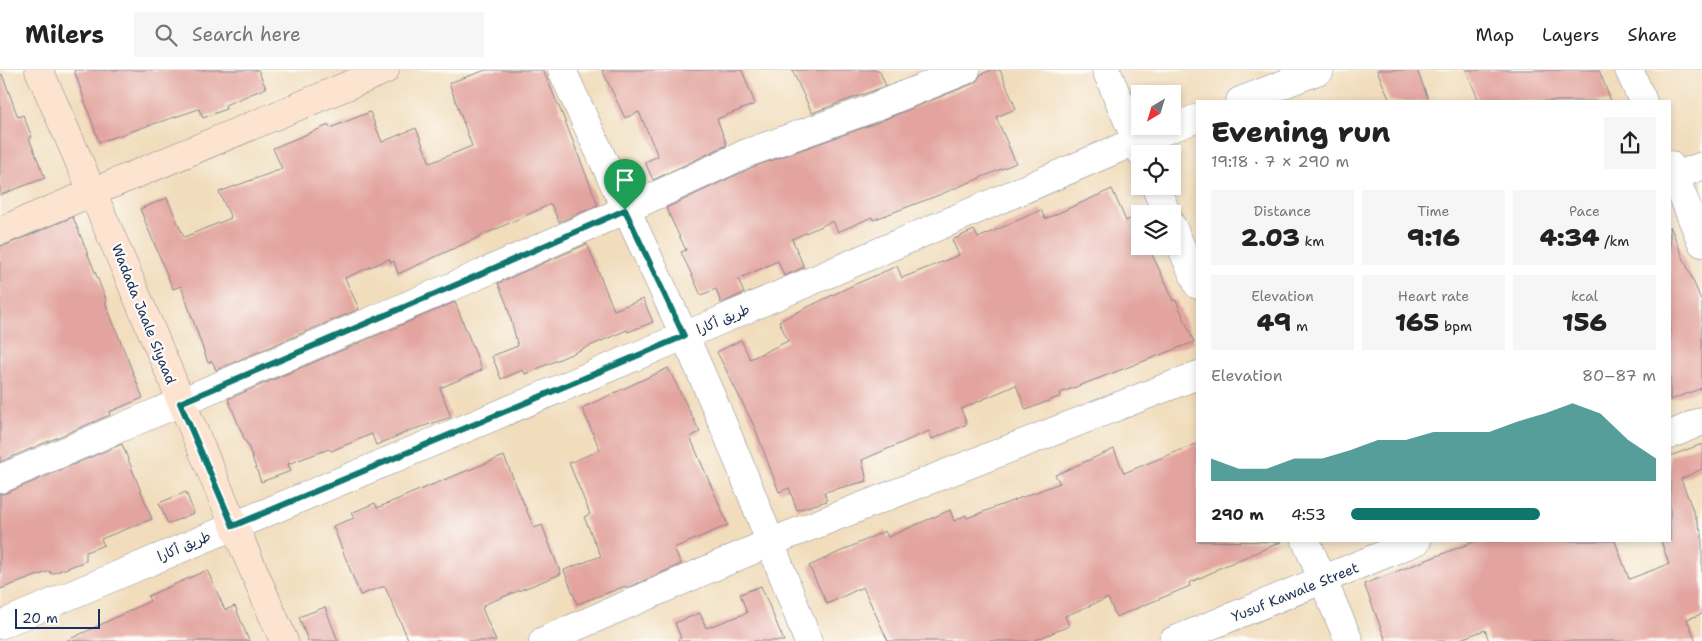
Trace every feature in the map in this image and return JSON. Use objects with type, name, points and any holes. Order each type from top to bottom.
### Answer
[{"type":"main road","name":"Wadada Jaale Siyaad","points":[[39,70],[93,192],[180,403],[284,641]]},
{"type":"main road","points":[[0,231],[385,70]]},
{"type":"street","points":[[562,70],[725,429],[771,542],[808,641]]},
{"type":"street","points":[[0,479],[465,281],[747,153],[862,112],[966,70]]},
{"type":"street","points":[[1106,70],[1138,145]]},
{"type":"street","points":[[1243,100],[1320,70]]},
{"type":"street","points":[[1629,70],[1642,100]]},
{"type":"street","name":"طريق أكارا","points":[[1145,145],[1196,119]]},
{"type":"street","name":"طريق أكارا","points":[[0,625],[684,336],[1131,151]]},
{"type":"street","points":[[1702,166],[1672,173],[1702,243]]},
{"type":"street","points":[[1181,246],[1196,280]]},
{"type":"street","points":[[543,641],[771,542],[1196,376]]},
{"type":"street","points":[[1671,435],[1702,422]]},
{"type":"street","points":[[1306,542],[1349,641]]},
{"type":"street","name":"Yusuf Kawale Street","points":[[1173,641],[1415,542]]},
{"type":"building","points":[[74,70],[258,70],[266,88],[225,105],[226,109],[203,118],[199,109],[99,142]]},
{"type":"building","points":[[486,70],[543,70],[598,205],[559,222],[551,204],[398,274],[394,261],[391,263],[389,259],[345,278],[359,309],[216,370],[212,361],[208,363],[181,286],[173,289],[140,209],[167,198],[184,237],[231,218],[219,192],[282,169],[273,148],[329,125],[330,128],[370,112],[382,142],[416,128],[430,163],[472,146],[449,83]]},
{"type":"building","points":[[602,70],[742,70],[755,104],[717,119],[727,145],[653,180],[645,162],[658,156],[639,112],[625,118]]},
{"type":"building","points":[[792,70],[879,70],[886,86],[812,113]]},
{"type":"building","points":[[991,70],[1000,70],[1016,109],[996,117],[1016,163],[939,195],[873,220],[872,217],[838,232],[833,221],[792,239],[804,267],[784,276],[778,261],[738,279],[744,293],[721,303],[716,289],[701,295],[681,252],[686,250],[666,208],[753,167],[868,126],[972,84],[978,80],[981,74]]},
{"type":"building","points":[[1377,70],[1417,70],[1429,100],[1390,100]]},
{"type":"building","points":[[1466,70],[1599,70],[1611,100],[1479,100]]},
{"type":"building","points":[[2,74],[18,117],[23,115],[32,137],[29,138],[45,178],[0,195],[0,75]]},
{"type":"building","points":[[1112,189],[1126,221],[1131,218],[1131,255],[1152,255],[1173,301],[1176,300],[1194,342],[1060,393],[1061,396],[1026,410],[1016,385],[961,409],[967,424],[932,439],[929,431],[862,460],[867,481],[824,492],[827,501],[797,510],[789,488],[779,492],[755,428],[717,352],[741,340],[750,359],[788,341],[779,321],[849,287],[897,266],[902,278],[959,255],[952,240],[974,230],[978,238],[1041,210],[1045,219]]},
{"type":"building","points":[[73,217],[143,398],[109,412],[110,415],[0,462],[0,246]]},
{"type":"building","points":[[1671,228],[1702,302],[1702,388],[1671,400]]},
{"type":"building","points":[[587,244],[614,310],[643,299],[653,322],[628,332],[627,330],[525,374],[523,370],[501,379],[492,356],[518,346],[507,305],[498,283]]},
{"type":"building","points":[[455,302],[482,370],[440,388],[451,417],[376,445],[372,434],[331,451],[329,449],[288,464],[291,471],[261,482],[228,399]]},
{"type":"building","points":[[668,368],[700,432],[690,437],[728,525],[674,548],[681,564],[627,588],[626,586],[577,604],[564,570],[601,556],[584,517],[590,514],[569,463],[600,450],[582,408]]},
{"type":"building","points":[[122,444],[152,519],[101,539],[104,545],[86,552],[86,561],[51,574],[50,571],[0,589],[0,494]]},
{"type":"building","points":[[1196,444],[1196,542],[1281,542],[1215,570],[1189,583],[1190,586],[1116,617],[1108,598],[1065,616],[1069,626],[1033,641],[888,641],[863,587],[827,604],[809,566],[885,531],[888,537],[950,510],[954,521],[966,515],[967,518],[1060,483],[1055,475],[1114,449],[1124,473]]},
{"type":"building","points":[[1702,444],[1702,469],[1681,479],[1702,534],[1702,614],[1687,619],[1696,641],[1489,641],[1485,630],[1455,641],[1386,641],[1364,584],[1473,542],[1615,542],[1629,579],[1669,564],[1661,542],[1671,542],[1671,456]]},
{"type":"building","points":[[504,456],[534,528],[542,525],[561,574],[483,605],[484,607],[482,608],[496,641],[409,641],[385,587],[360,595],[333,526],[354,518],[351,513],[375,503],[377,508]]},
{"type":"building","points":[[186,492],[194,513],[168,524],[159,503]]},
{"type":"building","points":[[207,570],[225,610],[235,606],[249,641],[66,641],[150,601],[148,596]]},
{"type":"building","points":[[761,586],[784,641],[678,641],[681,638],[675,623],[700,613],[706,628],[747,613],[740,594]]},
{"type":"building","points":[[325,607],[338,641],[308,641],[299,617]]},
{"type":"route","points":[[625,210],[684,336],[233,526],[180,403],[625,210]]}]
